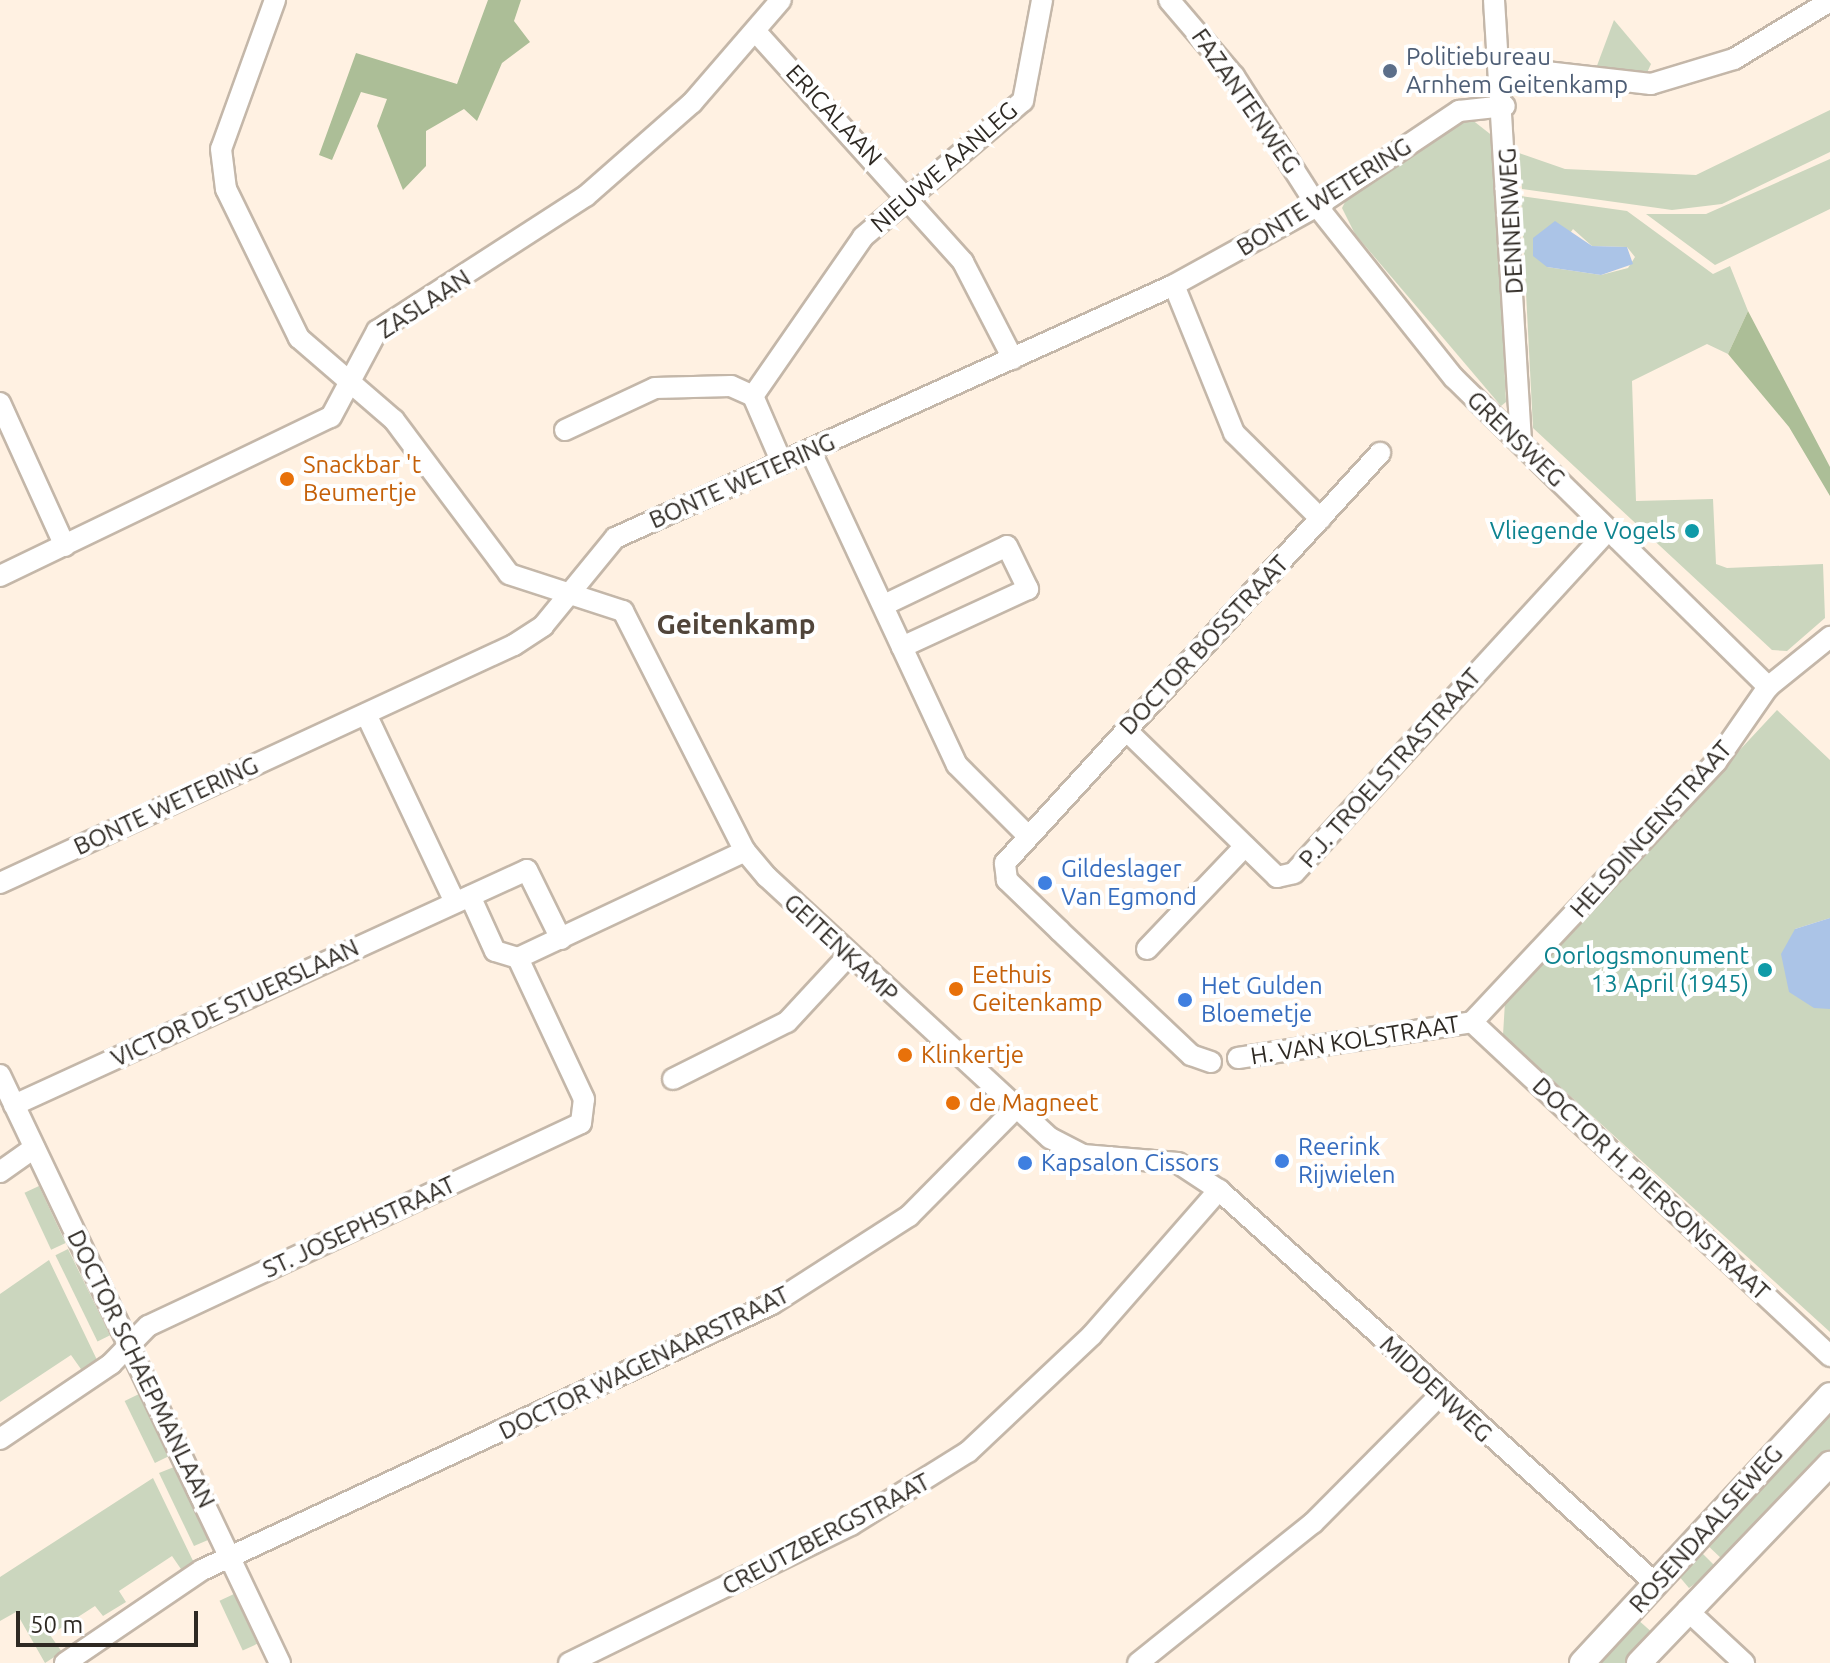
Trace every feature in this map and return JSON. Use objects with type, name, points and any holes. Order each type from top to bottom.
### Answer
[{"type":"street","name":"GEITENKAMP","points":[[275,0],[221,149],[226,189],[299,338],[394,420],[509,574],[623,611],[745,851],[849,955],[1016,1108],[1071,1151],[1178,1163],[1219,1190]]},
{"type":"street","name":"ZASLAAN","points":[[0,576],[331,417],[347,380],[377,331],[586,196],[692,103],[757,33],[781,0]]},
{"type":"street","name":"NIEUWE AANLEG","points":[[753,396],[863,237],[907,194],[1023,101],[1042,0]]},
{"type":"street","name":"FAZANTENWEG","points":[[1169,0],[1234,76],[1317,206]]},
{"type":"street","name":"DENNENWEG","points":[[1494,0],[1505,106],[1521,443]]},
{"type":"street","points":[[1502,67],[1651,84],[1734,59],[1830,1]]},
{"type":"street","name":"ERICALAAN","points":[[757,33],[907,194],[976,280],[1013,359]]},
{"type":"street","name":"BONTE WETERING","points":[[0,883],[514,645],[543,626],[567,592],[615,538],[811,452],[1174,285],[1317,206],[1459,111],[1505,106]]},
{"type":"street","name":"GRENSWEG","points":[[1317,206],[1454,378],[1768,687]]},
{"type":"street","points":[[1174,285],[1234,433],[1321,519]]},
{"type":"street","points":[[565,430],[655,388],[731,386],[753,396],[782,463]]},
{"type":"street","points":[[0,403],[65,546]]},
{"type":"street","points":[[811,452],[963,775],[1028,836]]},
{"type":"street","name":"DOCTOR BOSSTRAAT","points":[[1211,1062],[1191,1055],[1007,880],[1005,863],[1380,453]]},
{"type":"street","name":"P.J. TROELSTRASTRAAT","points":[[1126,730],[1277,877],[1294,873],[1608,530]]},
{"type":"street","points":[[884,605],[1007,546],[1028,589],[902,647]]},
{"type":"street","name":"HELSDINGENSTRAAT","points":[[1472,1022],[1716,762],[1768,687],[1830,637]]},
{"type":"street","points":[[366,714],[462,899],[500,958],[518,958],[745,851]]},
{"type":"street","points":[[1147,949],[1245,846]]},
{"type":"street","name":"VICTOR DE STUERSLAAN","points":[[14,1105],[527,870],[561,939]]},
{"type":"street","points":[[673,1079],[774,1031],[849,955]]},
{"type":"street","name":"ST. JOSEPHSTRAAT","points":[[0,1439],[111,1364],[148,1326],[581,1123],[586,1110],[518,958]]},
{"type":"street","name":"H. VAN KOLSTRAAT","points":[[1238,1058],[1472,1022]]},
{"type":"street","name":"DOCTOR H. PIERSONSTRAAT","points":[[1472,1022],[1830,1356]]},
{"type":"street","name":"DOCTOR SCHAEPMANLAAN","points":[[0,1075],[280,1663]]},
{"type":"street","name":"DOCTOR WAGENAARSTRAAT","points":[[65,1663],[202,1570],[772,1304],[909,1216],[1016,1108]]},
{"type":"street","points":[[0,1172],[34,1148]]},
{"type":"street","name":"MIDDENWEG","points":[[1219,1190],[1441,1394],[1656,1584]]},
{"type":"street","name":"CREUTZBERGSTRAAT","points":[[569,1663],[851,1525],[968,1452],[1083,1344],[1219,1190]]},
{"type":"street","points":[[1138,1663],[1313,1523],[1441,1394]]},
{"type":"street","name":"ROSENDAALSEWEG","points":[[1582,1663],[1830,1395]]},
{"type":"street","name":"ROSENDAALSEWEG","points":[[1639,1663],[1830,1464]]},
{"type":"street","points":[[1656,1584],[1744,1663]]},
{"type":"green space","points":[[488,0],[521,0],[514,21],[530,42],[502,63],[477,121],[464,109],[426,131],[426,166],[403,190],[377,126],[387,99],[361,92],[332,160],[319,155],[356,53],[457,84]]},
{"type":"green space","points":[[1614,20],[1651,64],[1646,75],[1595,71]]},
{"type":"green space","points":[[1830,110],[1830,152],[1722,204],[1672,210],[1522,189],[1519,153],[1565,169],[1696,175]]},
{"type":"green space","points":[[1471,119],[1494,137],[1506,402],[1501,406],[1355,234],[1342,208],[1351,190],[1451,123]]},
{"type":"green space","points":[[1830,159],[1830,209],[1715,265],[1646,214],[1706,214]]},
{"type":"green space","points":[[1521,196],[1627,211],[1713,274],[1730,266],[1748,311],[1728,354],[1707,344],[1632,381],[1636,501],[1713,499],[1716,564],[1727,568],[1823,564],[1825,618],[1787,651],[1772,650],[1533,428]],"holes":[[[1573,229],[1592,246],[1627,247],[1635,257],[1628,268],[1601,275],[1547,267]]]},
{"type":"green space","points":[[1748,311],[1830,467],[1830,496],[1789,427],[1728,354]]},
{"type":"green space","points":[[1777,710],[1830,760],[1830,918],[1795,929],[1830,1009],[1830,1332],[1503,1035],[1505,1002]]},
{"type":"green space","points":[[39,1186],[66,1243],[51,1250],[24,1193]]},
{"type":"green space","points":[[68,1249],[110,1335],[98,1341],[55,1255]]},
{"type":"green space","points":[[49,1260],[98,1362],[83,1372],[71,1355],[0,1402],[0,1294]]},
{"type":"green space","points":[[139,1394],[169,1456],[155,1463],[125,1401]]},
{"type":"green space","points":[[1830,1408],[1830,1451],[1724,1561],[1703,1541]]},
{"type":"green space","points":[[174,1467],[208,1540],[194,1546],[159,1473]]},
{"type":"green space","points":[[153,1478],[195,1565],[183,1572],[172,1556],[119,1591],[126,1602],[103,1616],[95,1606],[50,1635],[62,1652],[45,1663],[16,1612],[0,1621],[0,1577]]},
{"type":"green space","points":[[1696,1547],[1717,1568],[1689,1588],[1678,1575]]},
{"type":"green space","points":[[234,1594],[257,1644],[243,1651],[219,1601]]},
{"type":"green space","points":[[1637,1619],[1654,1634],[1627,1663],[1594,1663]]},
{"type":"water","points":[[1555,221],[1592,246],[1627,247],[1633,264],[1601,275],[1547,267],[1533,256],[1533,238]]},
{"type":"water","points":[[1830,918],[1830,1009],[1814,1008],[1789,992],[1781,954],[1795,929]]},
{"type":"place","name":"Politiebureau Arnhem Geitenkamp","points":[[1390,71]]},
{"type":"place","name":"Snackbar 't Beumertje","points":[[287,479]]},
{"type":"place","name":"Vliegende Vogels","points":[[1692,531]]},
{"type":"place","name":"Gildeslager Van Egmond","points":[[1045,883]]},
{"type":"place","name":"Oorlogsmonument 13 April (1945)","points":[[1765,970]]},
{"type":"place","name":"Eethuis Geitenkamp","points":[[956,989]]},
{"type":"place","name":"Het Gulden Bloemetje","points":[[1185,1000]]},
{"type":"place","name":"Klinkertje","points":[[905,1055]]},
{"type":"place","name":"de Magneet","points":[[953,1103]]},
{"type":"place","name":"Reerink Rijwielen","points":[[1282,1161]]},
{"type":"place","name":"Kapsalon Cissors","points":[[1025,1163]]},
{"type":"district","name":"Geitenkamp","points":[[736,624]]}]
